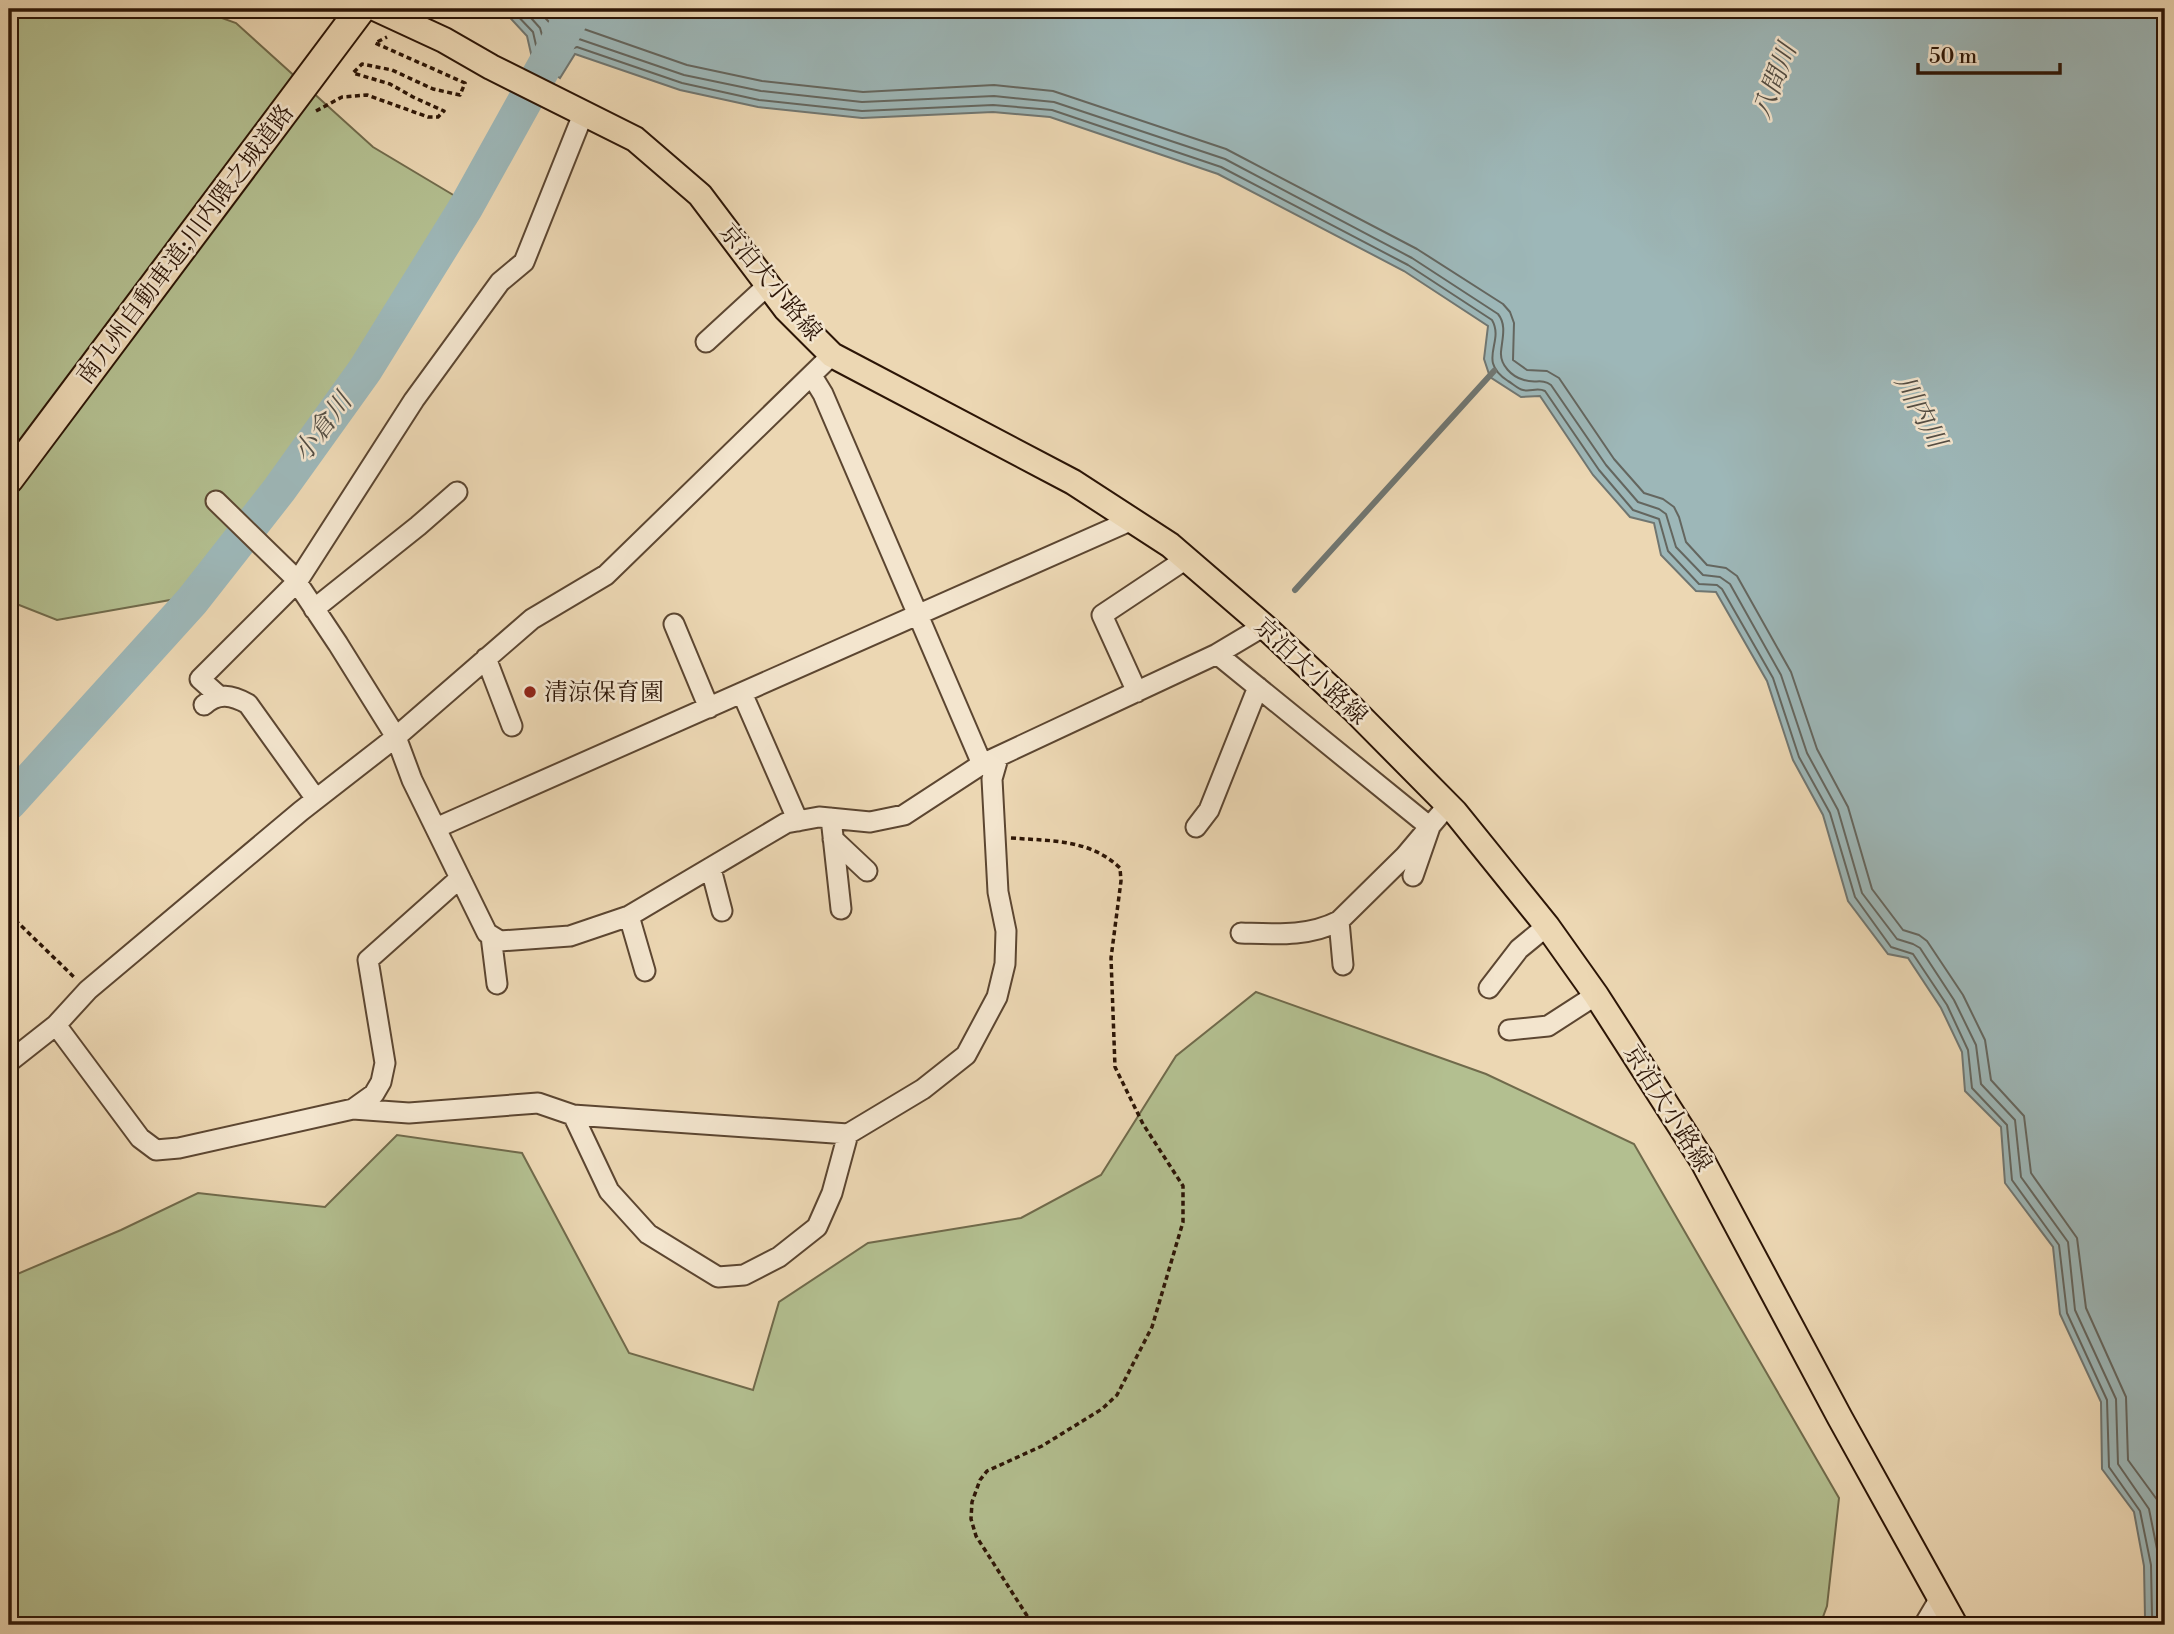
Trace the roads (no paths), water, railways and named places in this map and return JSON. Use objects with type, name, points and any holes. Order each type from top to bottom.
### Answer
[{"type":"highway","name":"南九州自動車道;川内隈之城道路","points":[[9,479],[299,110],[361,9]]},
{"type":"main road","name":"京泊大小路線","points":[[377,9],[444,40],[491,67],[635,139],[700,195],[786,309],[832,355],[1073,482],[1170,545],[1264,626],[1353,709],[1448,805],[1547,926],[1596,995],[1702,1160],[1840,1419],[1955,1625]]},
{"type":"street","points":[[316,799],[248,704],[236,697],[211,701],[200,679],[294,579],[414,400],[500,282],[524,262],[584,112]]},
{"type":"street","points":[[706,342],[768,285]]},
{"type":"street","points":[[9,1062],[56,1025],[88,990],[316,799],[396,737],[532,619],[606,575],[832,355]]},
{"type":"street","points":[[56,1025],[140,1138],[156,1150],[179,1148],[353,1109],[409,1113],[538,1103],[573,1115],[848,1134],[923,1089],[966,1055],[997,997],[1005,964],[1006,931],[998,891],[990,761],[918,615],[823,394],[812,376]]},
{"type":"street","points":[[314,609],[457,492]]},
{"type":"street","points":[[216,501],[294,579],[314,609],[396,737],[412,780],[487,933],[500,941],[570,936],[629,916],[786,823],[818,817],[870,822],[904,815],[990,761],[1217,654],[1264,626]]},
{"type":"street","points":[[436,828],[1132,520]]},
{"type":"street","points":[[1137,692],[1102,615],[1186,559]]},
{"type":"street","points":[[674,624],[709,708]]},
{"type":"street","points":[[1217,654],[1430,827]]},
{"type":"street","points":[[486,658],[512,726]]},
{"type":"street","points":[[1196,827],[1209,810],[1258,687]]},
{"type":"street","points":[[742,693],[799,821]]},
{"type":"street","points":[[1241,933],[1292,934],[1324,928],[1339,921],[1405,856],[1448,805]]},
{"type":"street","points":[[831,818],[841,909]]},
{"type":"street","points":[[1413,876],[1430,827]]},
{"type":"street","points":[[833,839],[867,871]]},
{"type":"street","points":[[710,869],[722,911]]},
{"type":"street","points":[[353,1109],[374,1094],[381,1082],[385,1063],[368,960],[460,878]]},
{"type":"street","points":[[629,916],[645,971]]},
{"type":"street","points":[[1339,921],[1343,965]]},
{"type":"street","points":[[1489,988],[1519,949],[1547,926]]},
{"type":"street","points":[[491,936],[497,984]]},
{"type":"street","points":[[1508,1030],[1548,1026],[1596,995]]},
{"type":"street","points":[[573,1115],[609,1191],[640,1226],[648,1234],[718,1277],[744,1275],[779,1257],[817,1227],[832,1193],[848,1134]]},
{"type":"street","points":[[1924,1625],[1940,1598]]},
{"type":"water","points":[[502,9],[2165,9],[2165,1625],[2148,1625],[2145,1617],[2144,1566],[2134,1512],[2102,1469],[2101,1402],[2060,1314],[2053,1247],[2005,1183],[2001,1127],[1965,1091],[1962,1052],[1941,1008],[1908,958],[1888,954],[1848,901],[1823,815],[1793,760],[1767,681],[1716,592],[1696,591],[1661,555],[1654,523],[1630,517],[1593,475],[1540,396],[1521,397],[1490,377],[1484,359],[1488,326],[1404,271],[1218,174],[1050,117],[993,112],[862,118],[758,107],[680,90],[575,54],[560,78],[532,58],[527,36]]},
{"type":"waterway","name":"小倉川","points":[[9,803],[192,601],[279,490],[365,370],[466,207],[576,9]]},
{"type":"waterway","points":[[1295,590],[1494,371]]},
{"type":"place","name":"清涼保育園","points":[[530,692]]},
{"type":"water label","name":"八間川","points":[[1774,81]]},
{"type":"water label","name":"川内川","points":[[1921,411]]}]
